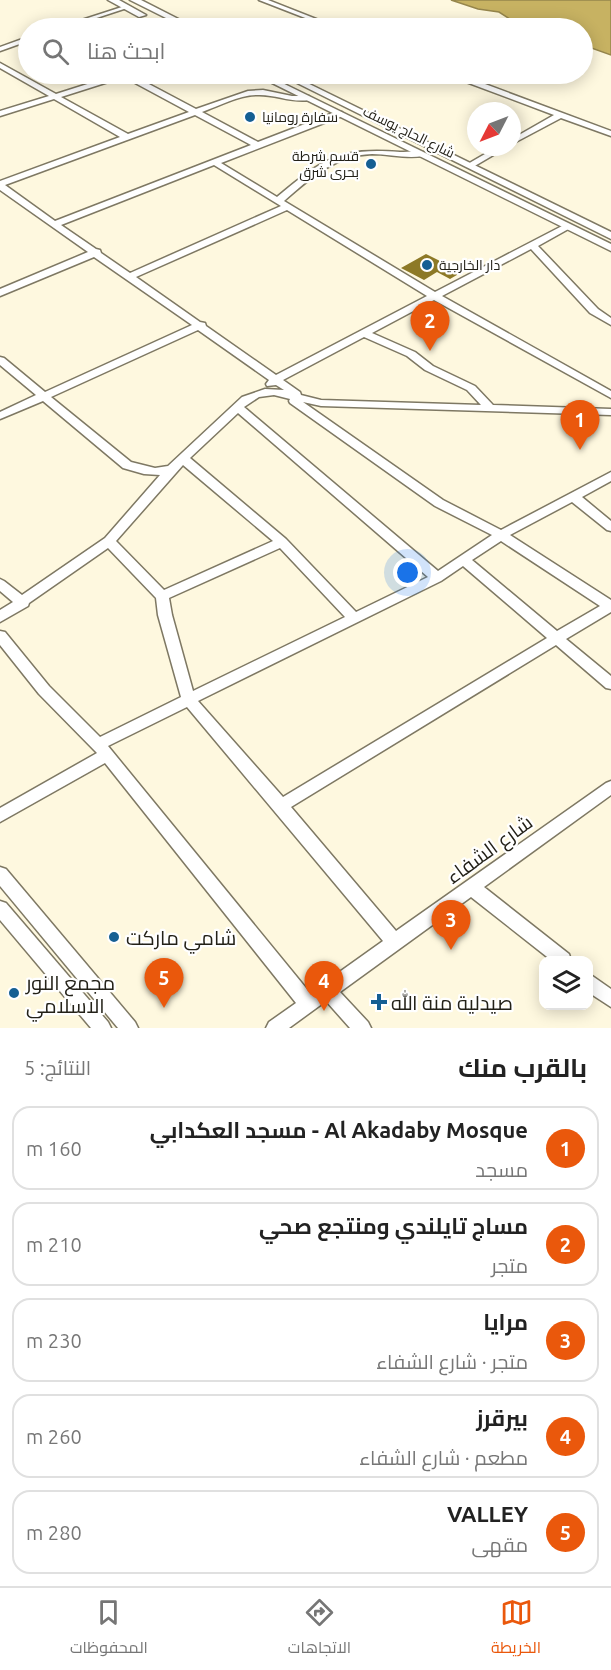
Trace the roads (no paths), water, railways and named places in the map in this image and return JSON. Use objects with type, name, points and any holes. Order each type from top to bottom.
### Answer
[{"type":"main road","points":[[112,0],[148,18]]},
{"type":"main road","points":[[134,0],[171,18]]},
{"type":"main road","name":"شارع الحاج يوسف","points":[[278,84],[611,248]]},
{"type":"main road","name":"شارع الحاج يوسف","points":[[304,84],[611,236]]},
{"type":"main road","points":[[420,154],[433,147]]},
{"type":"street","points":[[262,0],[310,18]]},
{"type":"street","points":[[92,18],[127,7]]},
{"type":"street","points":[[0,49],[18,43]]},
{"type":"street","points":[[0,65],[18,75]]},
{"type":"street","points":[[34,84],[128,138]]},
{"type":"street","points":[[0,114],[94,84]]},
{"type":"street","points":[[144,84],[257,146]]},
{"type":"street","points":[[479,84],[611,134]]},
{"type":"street","points":[[0,185],[196,112],[257,92],[265,91],[294,99],[306,98]]},
{"type":"street","points":[[55,224],[339,114]]},
{"type":"street","points":[[521,137],[560,115]]},
{"type":"street","points":[[131,276],[283,204],[315,170],[340,156],[375,152],[405,156],[420,154]]},
{"type":"street","points":[[470,165],[486,156]]},
{"type":"street","points":[[214,162],[434,296],[611,395]]},
{"type":"street","points":[[0,185],[304,400]]},
{"type":"street","points":[[0,617],[109,541],[172,469],[246,399],[264,391],[276,379],[567,227]]},
{"type":"street","points":[[532,245],[594,311],[611,322]]},
{"type":"street","points":[[0,293],[97,252]]},
{"type":"street","points":[[0,416],[42,395],[201,325]]},
{"type":"street","points":[[364,333],[411,354],[429,368],[471,388],[489,407]]},
{"type":"street","points":[[0,360],[127,465],[155,473],[172,469]]},
{"type":"street","points":[[264,391],[304,400],[611,412]]},
{"type":"street","points":[[281,806],[610,606],[501,536],[439,502],[284,394]]},
{"type":"street","points":[[238,407],[437,578]]},
{"type":"street","points":[[184,459],[282,542],[353,617]]},
{"type":"street","points":[[0,816],[102,750],[188,699],[437,578],[501,536],[611,476]]},
{"type":"street","points":[[573,496],[611,527]]},
{"type":"street","points":[[109,541],[162,596],[188,699],[395,942]]},
{"type":"street","points":[[162,596],[282,542]]},
{"type":"street","points":[[464,560],[611,684]]},
{"type":"street","points":[[0,584],[23,603]]},
{"type":"street","points":[[0,636],[44,690],[102,750],[308,1004]]},
{"type":"street","name":"شارع الشفاء","points":[[275,1028],[471,887],[608,793]]},
{"type":"street","points":[[0,874],[129,1028]]},
{"type":"street","points":[[471,887],[558,956]]},
{"type":"street","points":[[0,908],[102,1028]]},
{"type":"street","points":[[593,985],[611,999]]},
{"type":"street","points":[[328,992],[362,1028]]},
{"type":"place","name":"سفارة رومانيا","points":[[250,117]]},
{"type":"place","name":"قسم شرطة بحرى شرق","points":[[371,164]]},
{"type":"place","name":"دار الخارجية","points":[[427,265]]},
{"type":"place","name":"مساج تايلندي ومنتجع صحي","points":[[430,351]]},
{"type":"place","name":"Al Akadaby Mosque - مسجد العكدابي","points":[[580,450]]},
{"type":"place","name":"شامي ماركت","points":[[114,937]]},
{"type":"place","name":"مرايا","points":[[451,950]]},
{"type":"place","name":"مجمع النور الاسلامي","points":[[14,993]]},
{"type":"place","name":"صيدلية منة الله","points":[[379,1002]]},
{"type":"place","name":"VALLEY","points":[[164,1008]]},
{"type":"place","name":"بيرقرز","points":[[324,1011]]}]
